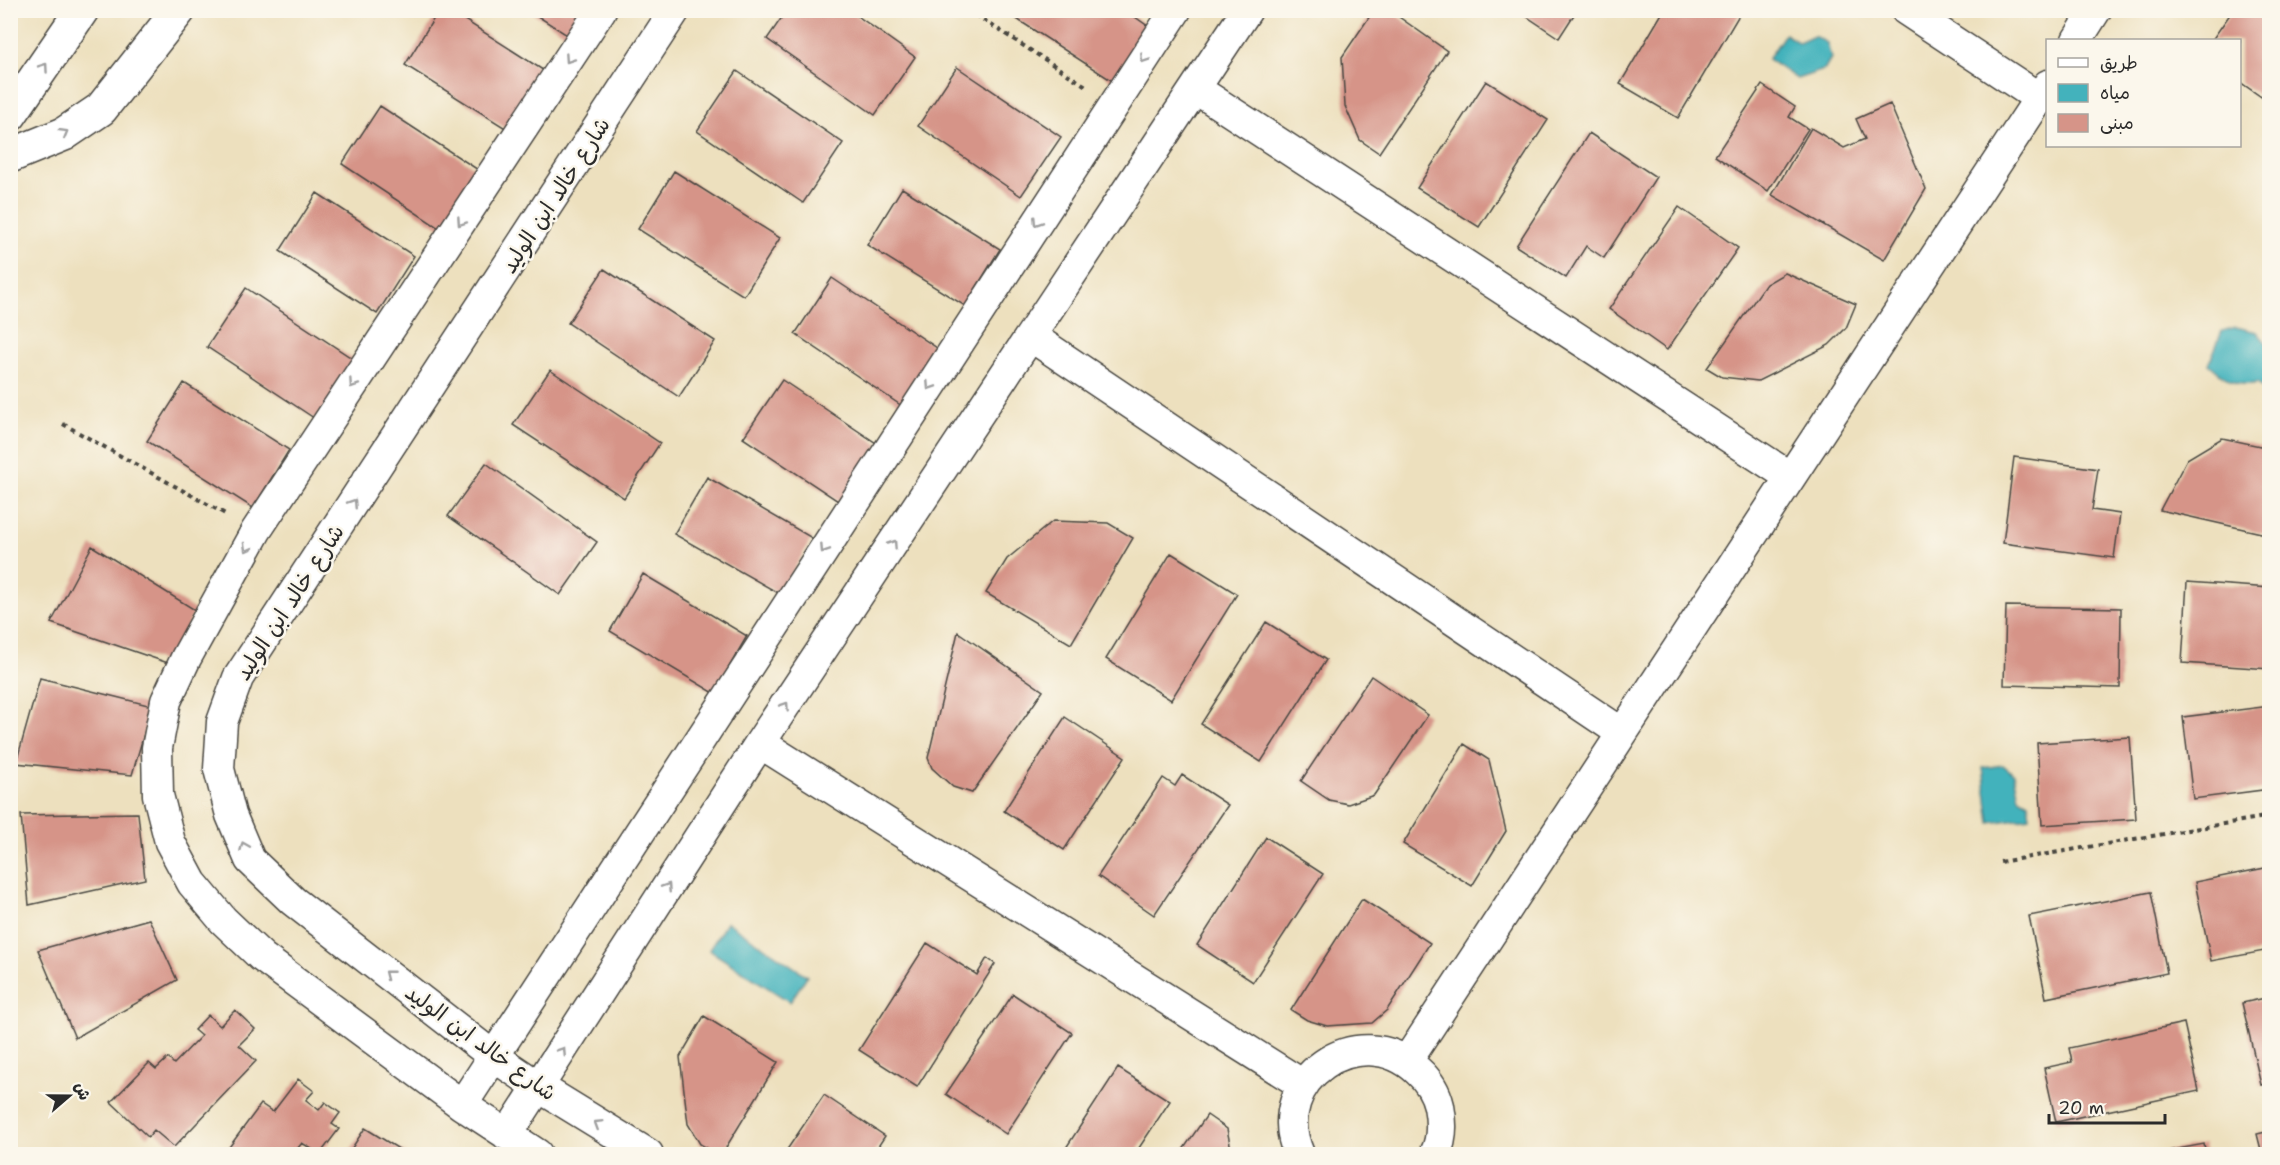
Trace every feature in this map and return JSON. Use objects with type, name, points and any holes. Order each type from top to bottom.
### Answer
[{"type":"main road","points":[[10,115],[82,10]]},
{"type":"main road","points":[[10,156],[63,134],[101,109],[179,10]]},
{"type":"street","points":[[537,1155],[462,1105],[262,957],[223,920],[192,884],[170,842],[158,795],[157,748],[166,701],[186,658],[256,531],[601,10]]},
{"type":"street","name":"شارع خالد ابن الوليد","points":[[648,1155],[493,1056],[294,901],[250,860],[231,815],[219,769],[222,722],[238,678],[675,10]]},
{"type":"street","points":[[462,1105],[1176,10]]},
{"type":"street","points":[[507,1135],[760,742],[1032,337],[1247,10]]},
{"type":"street","points":[[1407,1060],[2043,91],[1906,10]]},
{"type":"street","points":[[2077,39],[2096,10]]},
{"type":"street","points":[[1196,89],[1790,477]]},
{"type":"street","points":[[1032,337],[1622,733]]},
{"type":"street","points":[[760,742],[1303,1085]]},
{"type":"street","points":[[1299,1155],[1292,1130],[1294,1106],[1303,1085],[1318,1067],[1338,1055],[1361,1049],[1385,1051],[1407,1060],[1426,1078],[1438,1099],[1443,1124],[1435,1155]]},
{"type":"path","points":[[968,10],[1114,104]]},
{"type":"path","points":[[63,424],[256,531]]},
{"type":"path","points":[[2000,862],[2270,816]]},
{"type":"water","points":[[1785,34],[1799,43],[1814,36],[1827,43],[1831,58],[1824,70],[1797,79],[1768,59]]},
{"type":"water","points":[[2236,327],[2257,332],[2269,346],[2269,393],[2258,383],[2243,384],[2231,381],[2209,364],[2222,331]]},
{"type":"water","points":[[2003,765],[2014,774],[2019,797],[2028,802],[2030,817],[1990,823],[1983,768]]},
{"type":"water","points":[[727,922],[807,976],[790,1002],[709,950]]},
{"type":"building","points":[[439,10],[449,10],[546,72],[510,131],[405,65]]},
{"type":"building","points":[[528,10],[597,10],[586,29],[575,22],[567,35]]},
{"type":"building","points":[[787,10],[849,10],[915,57],[875,115],[767,39]]},
{"type":"building","points":[[1012,10],[1125,10],[1152,29],[1117,84],[1009,14]]},
{"type":"building","points":[[1374,10],[1389,10],[1447,51],[1379,153],[1360,140],[1345,106],[1342,57]]},
{"type":"building","points":[[1517,10],[1577,10],[1559,38]]},
{"type":"building","points":[[1664,10],[1742,10],[1678,118],[1620,84]]},
{"type":"building","points":[[2233,10],[2270,10],[2270,103],[2241,83],[2241,39],[2213,39]]},
{"type":"building","points":[[957,67],[1061,137],[1021,196],[918,126]]},
{"type":"building","points":[[737,71],[843,143],[803,203],[697,131]]},
{"type":"building","points":[[1486,81],[1548,120],[1479,227],[1417,188]]},
{"type":"building","points":[[1762,85],[1795,107],[1789,117],[1808,129],[1768,191],[1715,156]]},
{"type":"building","points":[[1890,104],[1926,189],[1884,260],[1772,195],[1811,128],[1844,148],[1865,139],[1856,119]]},
{"type":"building","points":[[380,106],[486,175],[445,232],[342,164]]},
{"type":"building","points":[[1589,133],[1656,177],[1604,258],[1586,246],[1566,278],[1516,246]]},
{"type":"building","points":[[674,171],[780,238],[744,296],[638,229]]},
{"type":"building","points":[[902,188],[1000,249],[965,306],[867,245]]},
{"type":"building","points":[[317,193],[414,256],[377,314],[280,251]]},
{"type":"building","points":[[1679,207],[1738,248],[1667,350],[1609,309]]},
{"type":"building","points":[[604,269],[715,341],[679,397],[568,323]]},
{"type":"building","points":[[1785,273],[1856,304],[1846,328],[1829,345],[1758,381],[1722,377],[1707,368],[1766,284]]},
{"type":"building","points":[[832,278],[940,350],[902,406],[795,334]]},
{"type":"building","points":[[246,288],[356,361],[317,420],[207,347]]},
{"type":"building","points":[[550,370],[660,443],[624,498],[513,425]]},
{"type":"building","points":[[782,380],[879,445],[841,503],[743,438]]},
{"type":"building","points":[[184,383],[289,450],[253,508],[147,441]]},
{"type":"building","points":[[2222,438],[2270,448],[2270,535],[2160,510],[2187,459]]},
{"type":"building","points":[[2014,457],[2098,469],[2092,510],[2120,514],[2114,558],[2003,543]]},
{"type":"building","points":[[486,463],[597,542],[560,595],[448,516]]},
{"type":"building","points":[[707,477],[812,538],[780,594],[674,534]]},
{"type":"building","points":[[1053,521],[1108,523],[1133,538],[1071,644],[986,593],[1007,559]]},
{"type":"building","points":[[92,546],[195,610],[171,664],[51,623]]},
{"type":"building","points":[[1171,553],[1237,594],[1171,700],[1106,659]]},
{"type":"building","points":[[643,574],[747,636],[714,693],[610,631]]},
{"type":"building","points":[[2187,582],[2270,588],[2270,669],[2182,663]]},
{"type":"building","points":[[2006,606],[2121,608],[2120,688],[2004,685]]},
{"type":"building","points":[[1266,622],[1326,660],[1261,762],[1201,724]]},
{"type":"building","points":[[958,632],[1043,691],[972,793],[953,787],[932,768],[928,758]]},
{"type":"building","points":[[1371,676],[1428,715],[1374,795],[1348,804],[1329,800],[1301,781]]},
{"type":"building","points":[[40,678],[152,706],[132,775],[16,763]]},
{"type":"building","points":[[2270,706],[2270,789],[2193,799],[2183,717]]},
{"type":"building","points":[[1065,717],[1125,757],[1064,850],[1004,811]]},
{"type":"building","points":[[2130,737],[2136,819],[2042,825],[2037,743]]},
{"type":"building","points":[[1464,744],[1489,760],[1506,831],[1472,886],[1403,844]]},
{"type":"building","points":[[1182,775],[1228,805],[1154,915],[1098,876],[1163,778],[1175,786]]},
{"type":"building","points":[[138,813],[145,879],[29,905],[21,815]]},
{"type":"building","points":[[1266,837],[1323,874],[1253,982],[1197,945]]},
{"type":"building","points":[[2270,867],[2270,950],[2211,961],[2195,882]]},
{"type":"building","points":[[2151,892],[2167,973],[2046,998],[2029,916]]},
{"type":"building","points":[[1362,899],[1430,943],[1387,1010],[1372,1023],[1327,1026],[1307,1020],[1291,1010]]},
{"type":"building","points":[[149,919],[177,980],[75,1038],[38,950]]},
{"type":"building","points":[[927,943],[977,975],[987,958],[995,964],[917,1087],[859,1050]]},
{"type":"building","points":[[1013,994],[1072,1033],[1006,1134],[946,1094]]},
{"type":"building","points":[[2270,997],[2270,1083],[2261,1085],[2242,1003]]},
{"type":"building","points":[[235,1010],[255,1029],[239,1045],[256,1061],[174,1147],[154,1130],[148,1137],[111,1102],[149,1063],[156,1069],[168,1058],[174,1064],[201,1036],[194,1030],[208,1015],[220,1026]]},
{"type":"building","points":[[704,1016],[778,1062],[722,1154],[717,1154],[700,1144],[688,1124],[680,1057]]},
{"type":"building","points":[[2184,1023],[2199,1091],[2056,1122],[2044,1068],[2072,1062],[2069,1048]]},
{"type":"building","points":[[1118,1068],[1170,1101],[1135,1154],[1062,1154]]},
{"type":"building","points":[[298,1079],[314,1091],[306,1100],[319,1110],[325,1102],[340,1113],[332,1124],[339,1129],[320,1154],[302,1143],[293,1154],[224,1154],[261,1104],[273,1112]]},
{"type":"building","points":[[824,1095],[885,1136],[873,1154],[784,1154]]},
{"type":"building","points":[[1207,1115],[1227,1129],[1232,1154],[1180,1154]]},
{"type":"building","points":[[365,1128],[407,1154],[348,1154]]},
{"type":"building","points":[[2270,1131],[2270,1154],[2262,1154],[2257,1134]]},
{"type":"building","points":[[2204,1144],[2206,1154],[2156,1154],[2156,1153]]}]
